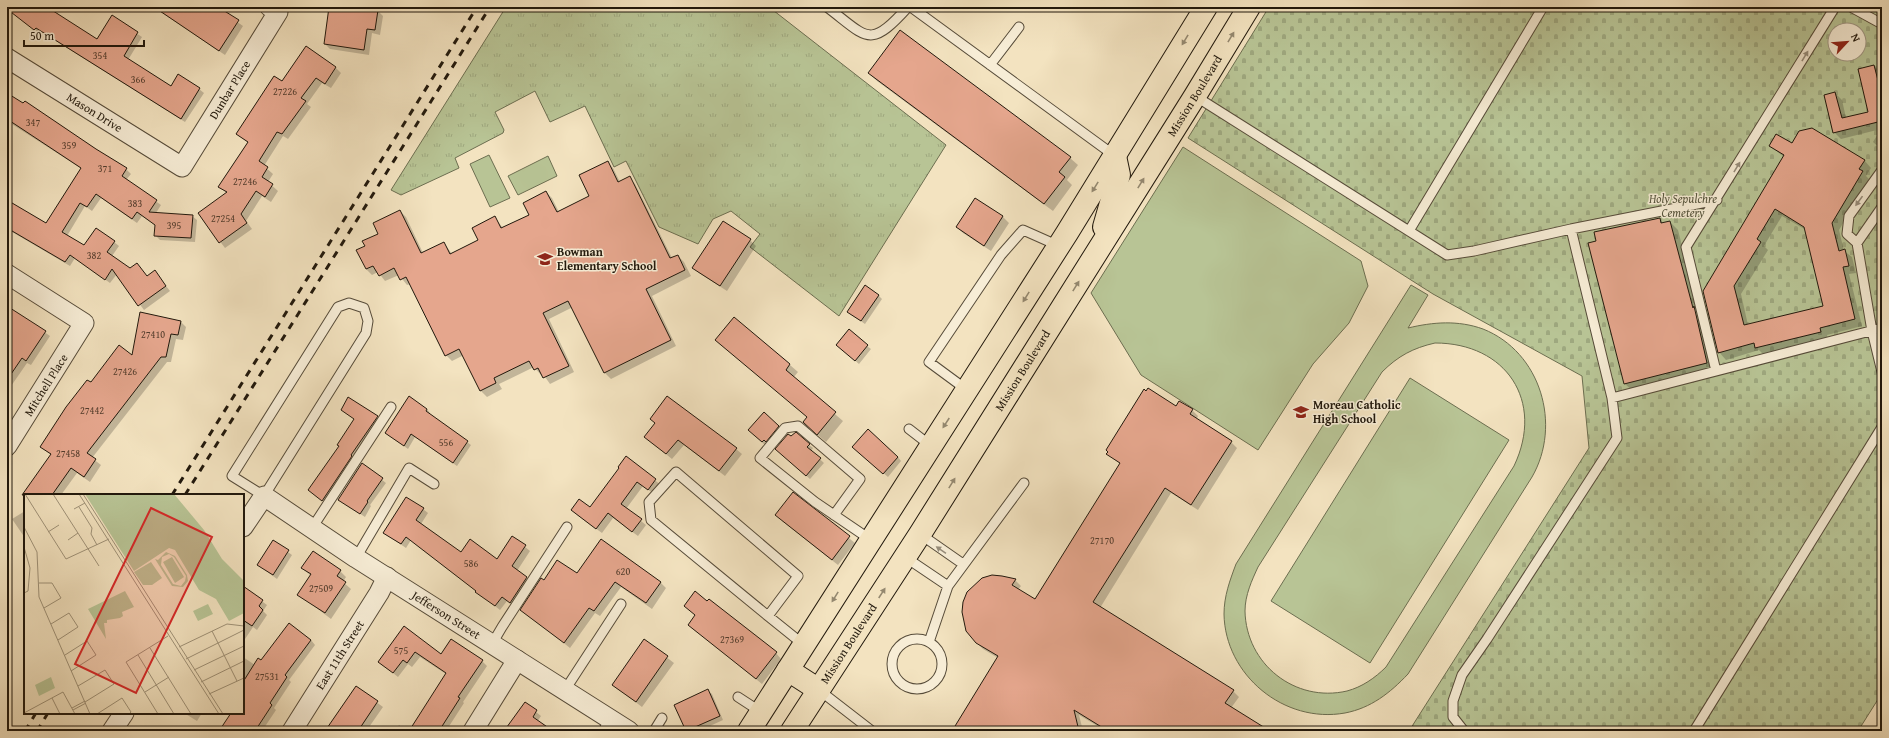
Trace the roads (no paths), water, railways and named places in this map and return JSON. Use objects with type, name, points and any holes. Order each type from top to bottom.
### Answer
[{"type":"main road","points":[[749,731],[1059,246],[1206,7]]},
{"type":"main road","name":"Mission Boulevard","points":[[792,731],[920,534],[1098,252],[1249,7]]},
{"type":"main road","points":[[1098,252],[1119,175],[1114,156]]},
{"type":"main road","points":[[788,670],[819,690]]},
{"type":"street","name":"Dunbar Place","points":[[182,168],[274,10]]},
{"type":"street","name":"Mason Drive","points":[[7,58],[182,168]]},
{"type":"street","name":"Mitchell Place","points":[[7,274],[84,323],[7,446]]},
{"type":"street","name":"Jefferson Street","points":[[264,496],[356,558],[565,690],[606,725],[629,731]]},
{"type":"street","points":[[244,526],[264,496]]},
{"type":"street","name":"East 11th Street","points":[[292,731],[379,593],[387,577]]},
{"type":"street","points":[[473,731],[517,660]]},
{"type":"street","points":[[112,731],[123,714]]},
{"type":"lane","points":[[827,7],[864,35],[876,36],[889,28],[908,7]]},
{"type":"lane","points":[[911,7],[1114,156]]},
{"type":"lane","points":[[1409,231],[1543,7]]},
{"type":"lane","points":[[1716,371],[1686,247],[1717,200],[1835,7]]},
{"type":"lane","points":[[1851,7],[1882,24]]},
{"type":"lane","points":[[990,65],[1019,27]]},
{"type":"lane","points":[[1195,96],[1447,255],[1474,251],[1571,229],[1717,200]]},
{"type":"lane","points":[[1882,170],[1849,216],[1847,234],[1856,243],[1872,331],[1882,372]]},
{"type":"lane","points":[[1856,243],[1882,207]]},
{"type":"lane","points":[[1464,731],[1453,717],[1453,701],[1462,675],[1488,639],[1617,438],[1612,398],[1571,229]]},
{"type":"lane","points":[[967,390],[929,362],[1000,256],[1023,230],[1059,246]]},
{"type":"lane","points":[[349,303],[364,308],[367,314],[368,328],[366,333],[264,496],[232,476],[338,307],[349,303]]},
{"type":"lane","points":[[1612,398],[1882,328]]},
{"type":"lane","points":[[312,528],[391,407]]},
{"type":"lane","points":[[834,515],[860,479],[798,426],[785,428],[760,458],[815,502],[834,515],[871,540]]},
{"type":"lane","points":[[1694,731],[1882,427]]},
{"type":"lane","points":[[909,429],[931,446]]},
{"type":"lane","points":[[356,558],[409,468],[434,484]]},
{"type":"lane","points":[[768,616],[798,576],[676,472],[649,502],[651,520],[768,616],[804,645]]},
{"type":"lane","points":[[929,642],[948,586],[1024,483]]},
{"type":"lane","points":[[492,644],[567,527]]},
{"type":"lane","points":[[920,534],[963,564]]},
{"type":"lane","points":[[905,557],[948,586]]},
{"type":"lane","points":[[565,690],[621,604]]},
{"type":"lane","points":[[921,639],[929,642],[935,647],[940,655],[942,663],[940,672],[930,685],[914,689],[906,686],[894,675],[892,660],[895,652],[906,641],[921,639]]},
{"type":"lane","points":[[819,690],[872,731]]},
{"type":"lane","points":[[738,696],[761,712]]},
{"type":"lane","points":[[654,731],[662,718]]},
{"type":"railway","points":[[173,494],[477,7]]},
{"type":"railway","points":[[186,494],[490,7]]},
{"type":"railway","points":[[25,731],[35,714]]},
{"type":"railway","points":[[37,731],[47,714]]},
{"type":"place","name":"Bowman Elementary School","points":[[545,259]]},
{"type":"place","name":"Moreau Catholic High School","points":[[1301,412]]},
{"type":"park label","name":"Holy Sepulchre Cemetery","points":[[1683,206]]}]
